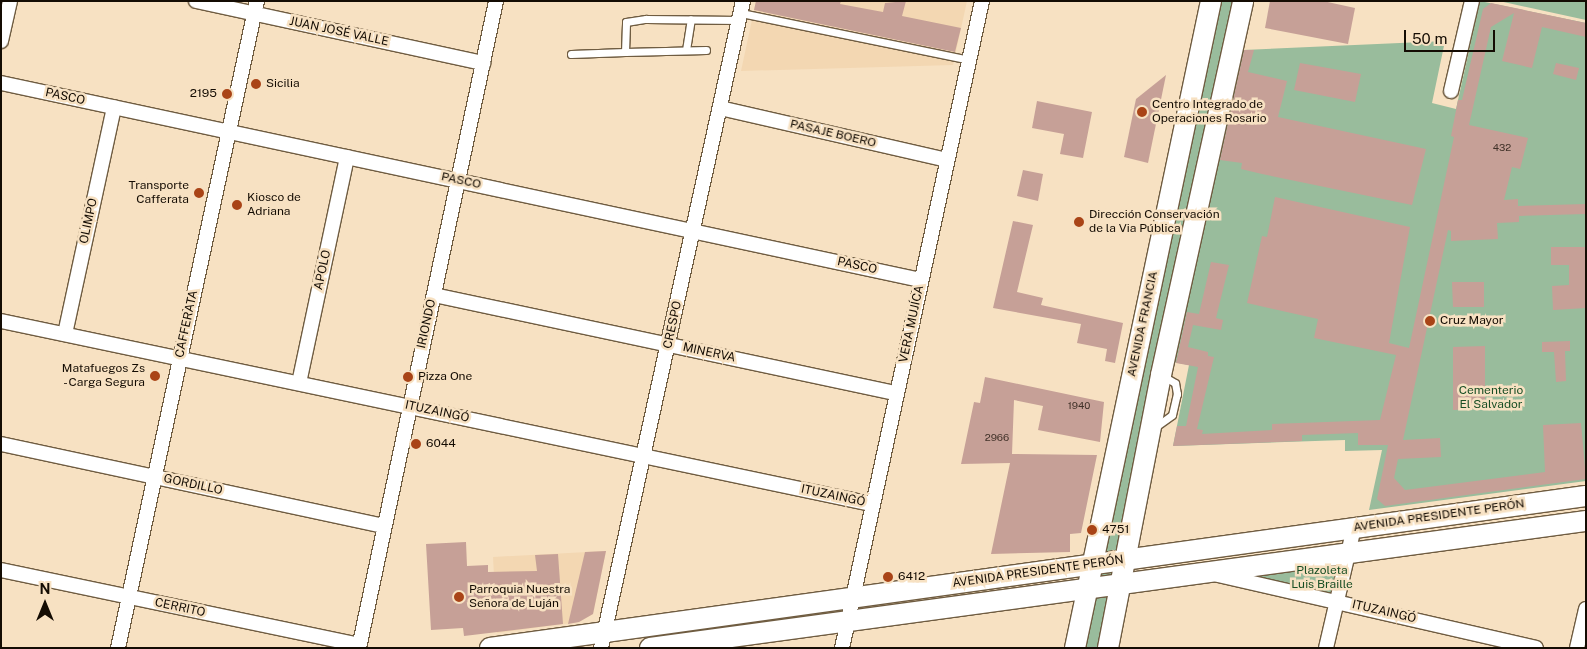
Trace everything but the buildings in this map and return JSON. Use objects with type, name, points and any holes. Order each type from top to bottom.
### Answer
[{"type":"main road","name":"AVENIDA FRANCIA","points":[[1075,648],[1211,1]]},
{"type":"main road","points":[[1108,648],[1127,559],[1161,375],[1242,1]]},
{"type":"main road","points":[[1169,201],[1195,212]]},
{"type":"main road","points":[[1120,438],[1133,433],[1149,440]]},
{"type":"main road","name":"AVENIDA PRESIDENTE PERÓN","points":[[490,648],[603,640],[852,598],[1586,496]]},
{"type":"main road","name":"AVENIDA PRESIDENTE PERÓN","points":[[650,648],[1122,582],[1586,521]]},
{"type":"street","points":[[1,41],[10,1]]},
{"type":"street","name":"JUAN JOSÉ VALLE","points":[[196,1],[256,8],[483,63]]},
{"type":"street","name":"IRIONDO","points":[[359,646],[496,1]]},
{"type":"street","name":"VERA MUJÍCA","points":[[842,648],[946,160],[982,1]]},
{"type":"street","points":[[1451,91],[1472,1]]},
{"type":"street","name":"CAFFERATA","points":[[118,648],[256,8]]},
{"type":"street","name":"CRESPO","points":[[603,640],[741,11]]},
{"type":"street","name":"PASCO","points":[[1,83],[921,280]]},
{"type":"street","name":"OLIMPO","points":[[65,334],[114,107]]},
{"type":"street","name":"PASAJE BOERO","points":[[720,108],[946,160]]},
{"type":"street","name":"APOLO","points":[[299,383],[347,157]]},
{"type":"street","name":"MINERVA","points":[[434,294],[897,393]]},
{"type":"street","name":"ITUZAINGÓ","points":[[1,320],[872,504]]},
{"type":"street","name":"GORDILLO","points":[[1,444],[384,526]]},
{"type":"street","points":[[1326,648],[1354,528]]},
{"type":"street","name":"CERRITO","points":[[1,570],[359,646]]},
{"type":"street","name":"ITUZAINGÓ","points":[[1202,572],[1336,600],[1536,648]]},
{"type":"street","points":[[1577,648],[1586,609]]},
{"type":"lane","points":[[625,52],[626,22],[629,20],[691,20],[741,11],[969,60]]},
{"type":"lane","points":[[686,50],[691,20]]},
{"type":"lane","points":[[571,54],[706,50]]},
{"type":"shaded area","points":[[756,1],[967,1],[953,65],[741,71]]},
{"type":"shaded area","points":[[606,551],[593,614],[579,622],[497,633],[493,557]]},
{"type":"green space","points":[[1211,1],[1243,1],[1108,648],[1075,648]]},
{"type":"green space","name":"Cementerio El Salvador","points":[[1480,1],[1586,23],[1586,481],[1369,510],[1382,450],[1345,451],[1345,440],[1173,446],[1189,365],[1173,362],[1243,50],[1445,41],[1432,103],[1456,109]]},
{"type":"green space","points":[[1499,1],[1586,1],[1586,20]]},
{"type":"green space","name":"Plazoleta Luis Braille","points":[[1341,563],[1334,592],[1327,594],[1252,578],[1251,573]]},
{"type":"place","name":"Sicilia","points":[[256,84]]},
{"type":"place","name":"2195","points":[[227,94]]},
{"type":"place","name":"Centro Integrado de Operaciones Rosario","points":[[1142,112]]},
{"type":"place","name":"Transporte Cafferata","points":[[199,193]]},
{"type":"place","name":"Kiosco de Adriana","points":[[237,205]]},
{"type":"place","name":"Dirección Conservación de la Via Pública","points":[[1079,222]]},
{"type":"place","name":"Cruz Mayor","points":[[1430,321]]},
{"type":"place","name":"Matafuegos Zs - Carga Segura","points":[[155,376]]},
{"type":"place","name":"Pizza One","points":[[408,377]]},
{"type":"place","name":"6044","points":[[416,444]]},
{"type":"place","name":"4751","points":[[1092,530]]},
{"type":"place","name":"6412","points":[[888,577]]},
{"type":"place","name":"Parroquia Nuestra Señora de Luján","points":[[459,597]]}]
